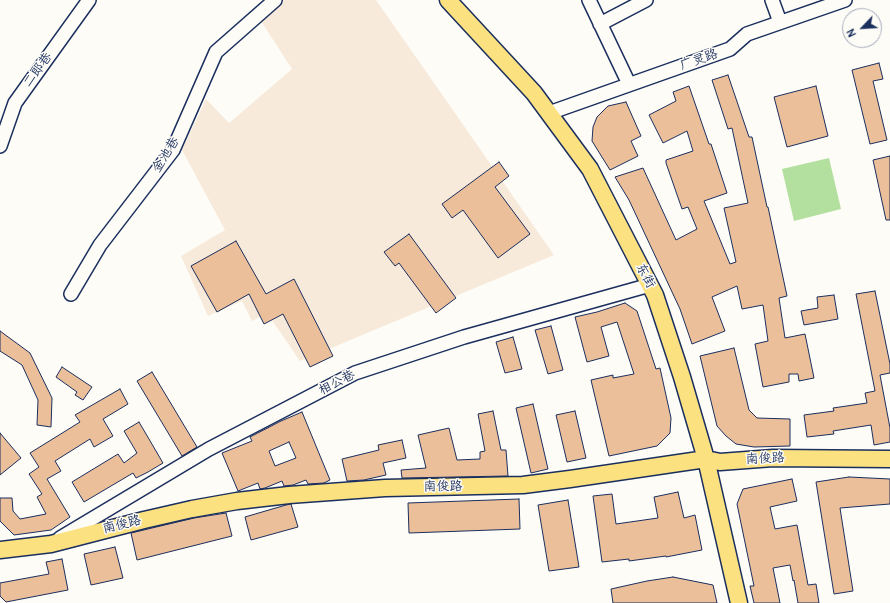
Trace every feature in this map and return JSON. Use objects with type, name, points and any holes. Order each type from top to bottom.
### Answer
[{"type":"main road","name":"东街","points":[[448,0],[534,93],[553,111],[590,169],[655,295],[709,460]]},
{"type":"main road","name":"东街","points":[[460,0],[585,151],[642,252],[682,351],[709,460],[739,603]]},
{"type":"main road","name":"南俊路","points":[[0,550],[51,544],[185,510],[237,501],[289,495],[385,488],[523,485],[709,460],[720,462],[773,458],[890,459]]},
{"type":"street","name":"二郎巷","points":[[0,146],[15,103],[89,0]]},
{"type":"street","name":"金池巷","points":[[71,294],[100,245],[173,150],[216,52],[275,0]]},
{"type":"street","points":[[589,0],[629,84]]},
{"type":"street","points":[[600,24],[646,0]]},
{"type":"street","points":[[772,0],[780,22]]},
{"type":"street","name":"广灵路","points":[[553,111],[730,49],[748,34],[845,0]]},
{"type":"street","name":"相公巷","points":[[51,544],[210,449],[355,373],[464,337],[650,285]]},
{"type":"shaded area","points":[[283,0],[376,0],[554,255],[300,361],[267,313],[252,321],[242,301],[208,316],[181,256],[225,230],[182,150],[206,99],[229,123],[292,69],[259,18]]},
{"type":"green space","points":[[829,158],[841,209],[794,221],[782,169]]},
{"type":"building","points":[[879,63],[883,79],[873,81],[887,140],[870,144],[852,70]]},
{"type":"building","points":[[728,75],[749,137],[752,137],[768,207],[787,296],[779,298],[785,338],[805,334],[814,378],[799,381],[798,374],[789,374],[789,382],[763,387],[755,344],[768,341],[763,305],[742,309],[737,286],[712,297],[725,331],[692,344],[680,309],[629,200],[615,177],[643,168],[676,240],[697,229],[688,207],[682,209],[666,163],[666,160],[693,151],[687,131],[663,143],[649,115],[676,101],[673,92],[689,86],[709,144],[711,144],[727,193],[704,201],[730,264],[736,262],[724,208],[748,203],[732,128],[728,129],[712,80]]},
{"type":"building","points":[[816,86],[828,136],[787,147],[774,97]]},
{"type":"building","points":[[626,102],[641,136],[631,141],[638,156],[610,170],[592,141],[593,127],[597,117],[608,106]]},
{"type":"building","points":[[890,156],[890,220],[886,220],[873,160]]},
{"type":"building","points":[[499,162],[509,176],[495,187],[530,234],[498,258],[463,210],[452,218],[442,204]]},
{"type":"building","points":[[409,234],[456,298],[436,313],[399,263],[395,266],[384,252]]},
{"type":"building","points":[[236,241],[266,294],[294,279],[333,356],[310,367],[283,314],[264,324],[249,294],[217,312],[191,266]]},
{"type":"building","points":[[875,291],[890,364],[890,373],[880,375],[890,428],[890,442],[874,445],[871,425],[833,431],[834,434],[807,437],[804,415],[834,411],[833,408],[867,403],[865,393],[875,391],[856,294]]},
{"type":"building","points":[[834,295],[838,319],[804,325],[801,311],[818,308],[817,297]]},
{"type":"building","points":[[625,303],[637,311],[656,369],[660,368],[671,418],[670,433],[657,446],[609,456],[591,380],[613,375],[613,378],[634,374],[617,322],[601,327],[609,356],[587,362],[575,317]]},
{"type":"building","points":[[551,326],[563,370],[548,374],[535,330]]},
{"type":"building","points":[[0,331],[30,353],[52,398],[51,427],[37,425],[38,400],[22,365],[0,351]]},
{"type":"building","points":[[513,337],[522,369],[505,373],[496,342]]},
{"type":"building","points":[[734,348],[749,410],[757,418],[790,419],[790,446],[754,447],[736,444],[717,426],[700,356]]},
{"type":"building","points":[[62,367],[92,387],[83,400],[75,395],[77,392],[56,377]]},
{"type":"building","points":[[152,372],[197,447],[182,456],[137,381]]},
{"type":"building","points":[[120,389],[128,404],[103,419],[113,436],[94,447],[90,439],[55,461],[61,471],[47,479],[70,517],[51,530],[14,535],[0,521],[0,498],[12,498],[13,511],[20,519],[46,514],[37,497],[42,494],[29,474],[39,467],[30,453],[80,422],[75,415]]},
{"type":"building","points":[[533,404],[548,469],[531,473],[516,408]]},
{"type":"building","points":[[493,411],[501,450],[506,450],[508,476],[402,478],[401,470],[426,468],[418,435],[449,428],[457,460],[480,459],[480,452],[485,451],[478,414]]},
{"type":"building","points":[[575,411],[586,458],[567,462],[556,415]]},
{"type":"building","points":[[302,412],[330,480],[324,483],[308,484],[306,480],[293,485],[284,486],[282,481],[260,489],[258,483],[238,491],[222,453],[252,441],[250,437]],"holes":[[[289,442],[296,458],[275,466],[269,451]]]},
{"type":"building","points":[[139,422],[163,463],[136,478],[133,473],[84,502],[72,482],[118,454],[124,463],[137,453],[124,431]]},
{"type":"building","points":[[0,433],[21,458],[0,475]]},
{"type":"building","points":[[402,440],[406,458],[383,463],[386,475],[364,480],[347,481],[342,459],[379,450],[378,445]]},
{"type":"building","points":[[849,477],[890,479],[890,504],[840,508],[853,591],[834,594],[816,482]]},
{"type":"building","points":[[792,479],[797,501],[770,507],[775,529],[797,525],[808,585],[816,584],[819,603],[798,603],[790,565],[773,568],[780,603],[754,603],[750,586],[754,586],[737,504],[743,489]]},
{"type":"building","points":[[678,492],[684,518],[695,515],[702,550],[666,557],[602,562],[593,496],[612,494],[616,524],[658,518],[654,497]]},
{"type":"building","points":[[519,499],[520,529],[409,533],[408,503]]},
{"type":"building","points":[[568,500],[579,567],[549,571],[538,505]]},
{"type":"building","points":[[291,504],[298,527],[251,540],[245,517]]},
{"type":"building","points":[[226,513],[232,536],[137,560],[131,533],[194,518]]},
{"type":"building","points":[[115,547],[123,578],[91,585],[84,554]]},
{"type":"building","points":[[62,559],[68,590],[6,602],[0,596],[0,583],[49,574],[46,562]]},
{"type":"building","points":[[673,577],[713,585],[717,603],[613,603],[611,589]]}]
